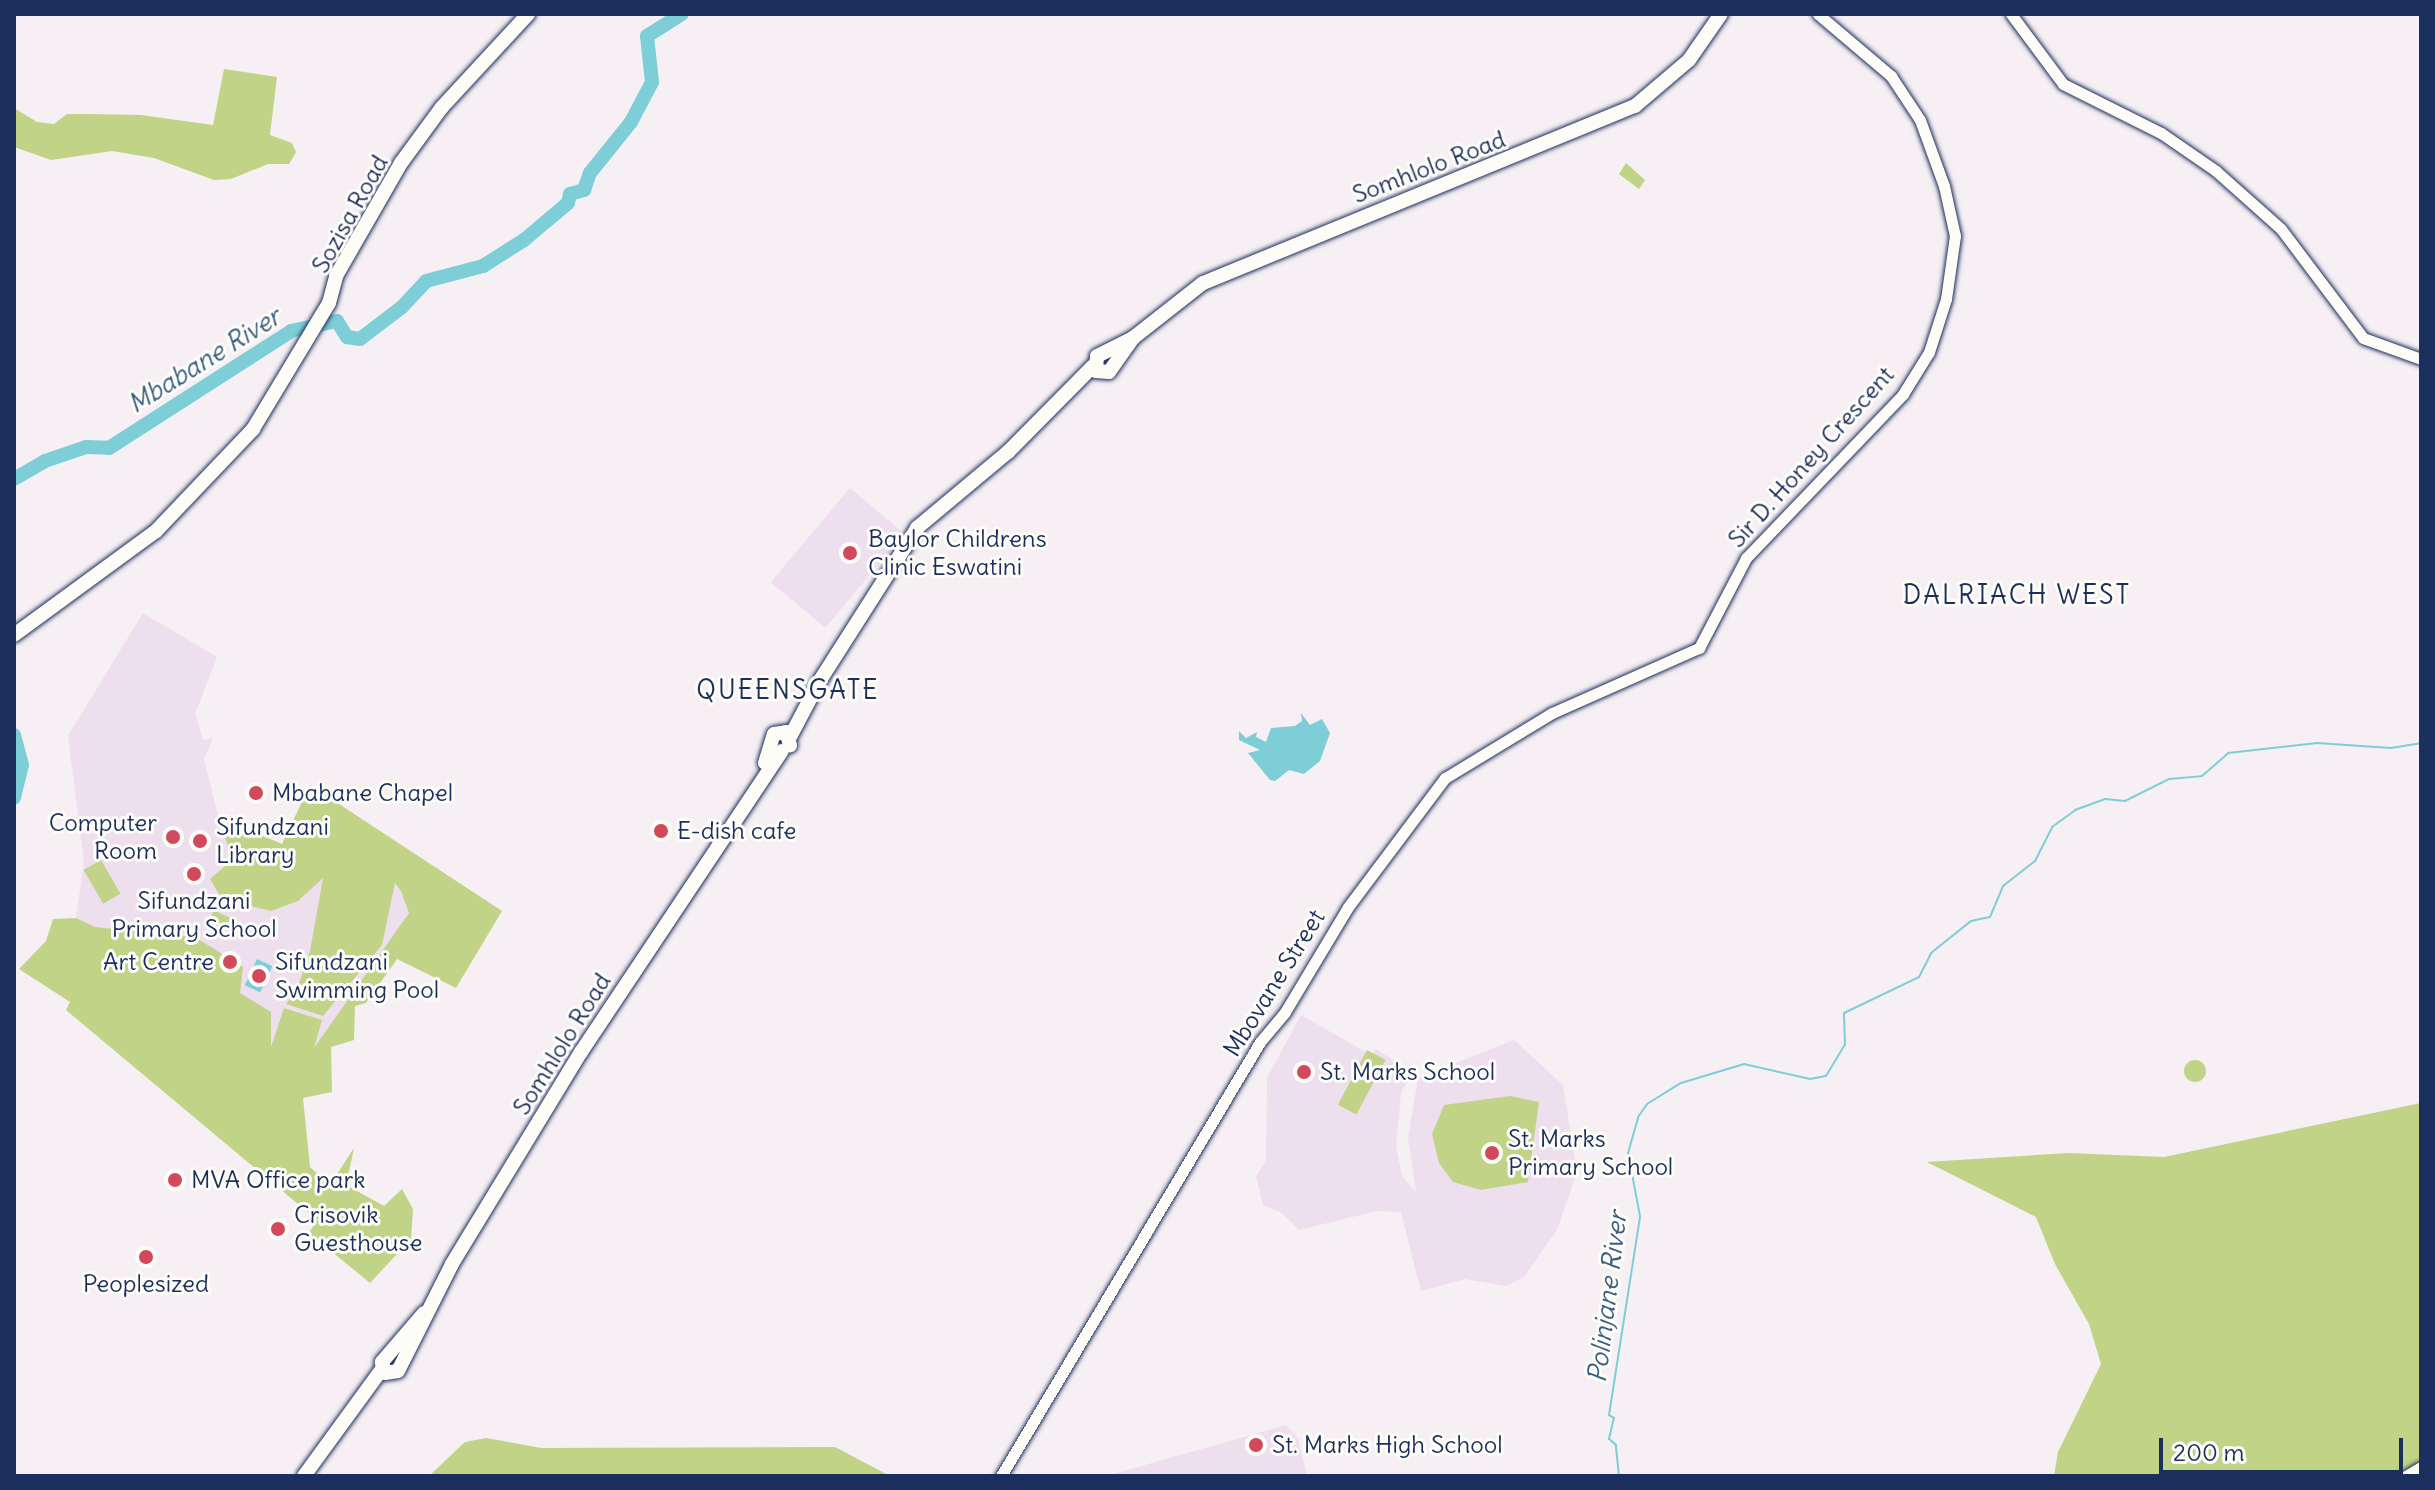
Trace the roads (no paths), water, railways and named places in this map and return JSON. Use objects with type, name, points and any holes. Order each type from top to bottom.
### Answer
[{"type":"main road","name":"Sozisa Road","points":[[14,635],[156,531],[211,479],[253,429],[329,303],[336,276],[401,163],[442,107],[528,14]]},
{"type":"main road","name":"Somhlolo Road","points":[[304,1476],[386,1372],[384,1360],[396,1358],[581,1052],[778,749],[772,736],[786,734],[917,528],[1097,370],[1097,356],[1110,358],[1203,283],[1254,259],[1546,146],[1635,106],[1689,60],[1721,14]]},
{"type":"street","name":"Sir D. Honey Crescent","points":[[1707,640],[1746,558],[1903,394],[1929,352],[1946,299],[1955,236],[1920,120],[1891,76],[1818,14]]},
{"type":"street","points":[[2011,14],[2063,84],[2161,133],[2216,171],[2281,229],[2363,338],[2421,359]]},
{"type":"street","name":"Mbovane Street","points":[[1001,1476],[1260,1042],[1285,1012],[1348,907],[1445,778],[1552,713],[1680,660],[1707,640]]},
{"type":"street","points":[[2406,1476],[2421,1467]]},
{"type":"water","points":[[1301,713],[1310,725],[1322,719],[1330,733],[1320,761],[1304,774],[1289,770],[1275,781],[1270,780],[1248,753],[1260,750],[1239,740],[1239,731],[1246,738],[1257,732],[1256,737],[1266,742],[1271,728],[1295,726],[1302,721]]},
{"type":"water","name":"Sifundzani Swimming Pool","points":[[257,959],[272,966],[260,992],[245,985]]},
{"type":"waterway","name":"Mbabane River","points":[[14,479],[45,461],[86,447],[109,448],[291,331],[337,321],[347,337],[360,339],[402,307],[426,281],[483,266],[524,240],[568,203],[570,194],[584,190],[590,173],[631,122],[652,82],[647,36],[682,14]]},
{"type":"waterway","name":"Mbabane River","points":[[14,735],[22,765],[14,798]]},
{"type":"waterway","name":"Polinjane River","points":[[1619,1476],[1616,1445],[1609,1439],[1614,1418],[1609,1415],[1640,1216],[1628,1153],[1638,1117],[1647,1104],[1681,1083],[1744,1064],[1810,1079],[1826,1076],[1845,1044],[1844,1013],[1919,977],[1931,953],[1971,921],[1990,917],[2003,886],[2035,861],[2052,827],[2075,810],[2105,799],[2125,801],[2169,779],[2202,776],[2228,753],[2317,743],[2391,748],[2421,743]]},
{"type":"place","name":"Baylor Childrens Clinic Eswatini","points":[[850,553]]},
{"type":"place","name":"Mbabane Chapel","points":[[256,793]]},
{"type":"place","name":"E-dish cafe","points":[[661,831]]},
{"type":"place","name":"Computer Room","points":[[173,837]]},
{"type":"place","name":"Sifundzani Library","points":[[200,841]]},
{"type":"place","name":"Sifundzani Primary School","points":[[194,874]]},
{"type":"place","name":"Art Centre","points":[[230,962]]},
{"type":"place","name":"Sifundzani Swimming Pool","points":[[259,976]]},
{"type":"place","name":"St. Marks School","points":[[1304,1072]]},
{"type":"place","name":"St. Marks Primary School","points":[[1492,1153]]},
{"type":"place","name":"MVA Office park","points":[[175,1180]]},
{"type":"place","name":"Crisovik Guesthouse","points":[[278,1229]]},
{"type":"place","name":"Peoplesized","points":[[146,1257]]},
{"type":"place","name":"St. Marks High School","points":[[1256,1445]]},
{"type":"district","name":"DALRIACH WEST","points":[[2017,595]]},
{"type":"district","name":"QUEENSGATE","points":[[788,690]]}]
